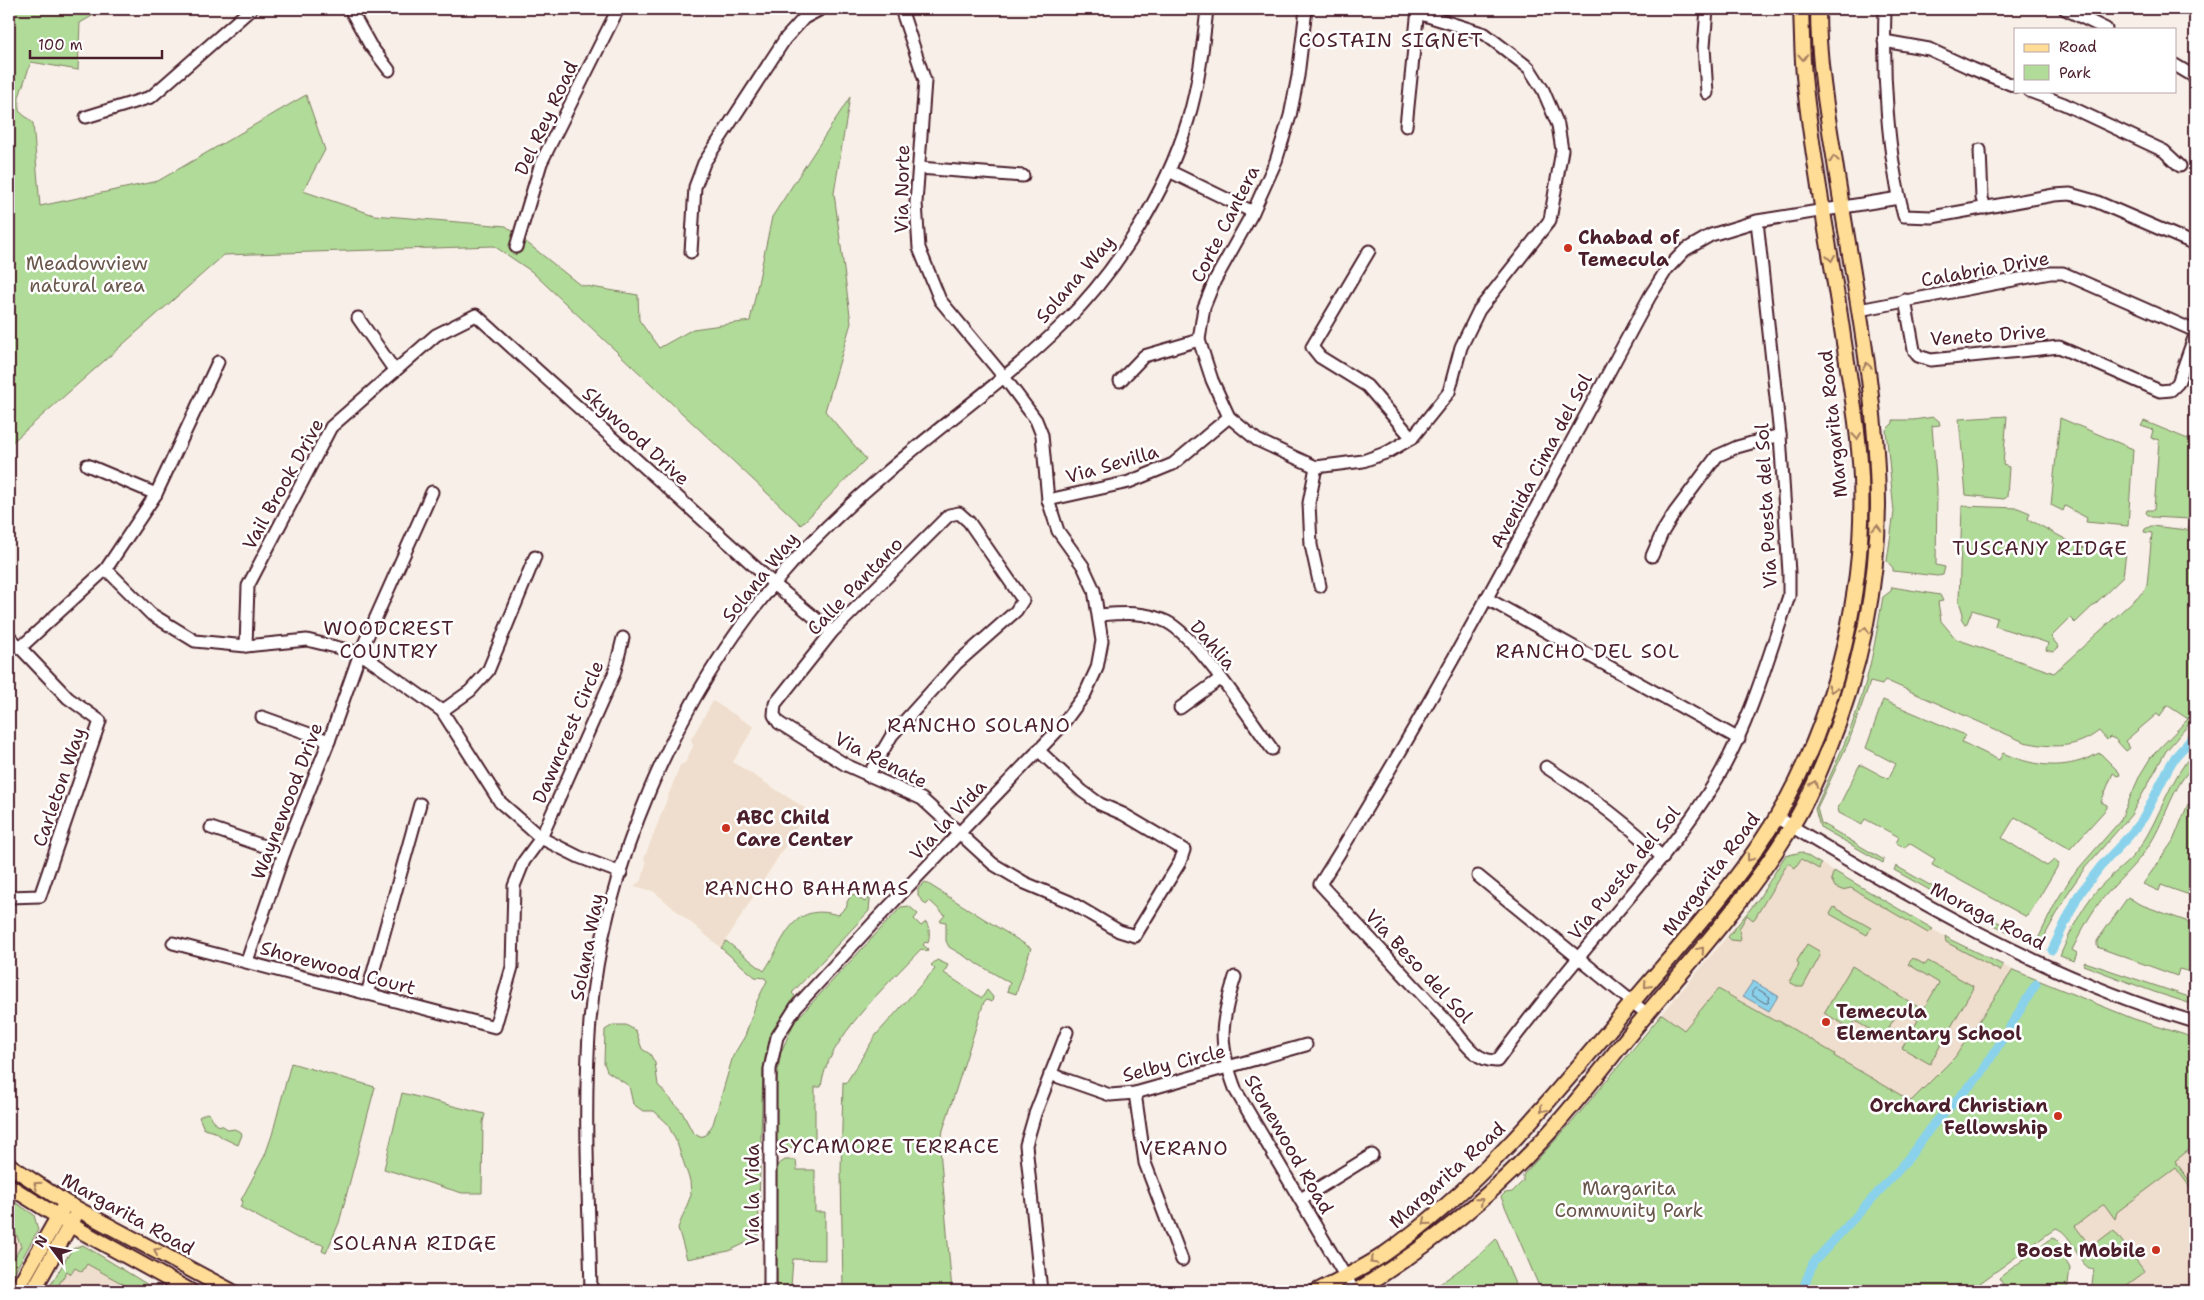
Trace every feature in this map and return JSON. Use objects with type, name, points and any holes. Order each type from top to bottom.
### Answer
[{"type":"main road","name":"Margarita Road","points":[[1317,1291],[1379,1258],[1416,1231],[1489,1166],[1555,1095],[1724,892],[1760,845],[1802,767],[1822,720],[1839,668],[1853,604],[1860,527],[1861,479],[1855,418],[1804,77],[1801,9]]},
{"type":"main road","name":"Margarita Road","points":[[1355,1291],[1423,1248],[1508,1176],[1538,1145],[1741,901],[1792,827],[1812,790],[1840,722],[1856,671],[1874,577],[1878,499],[1874,412],[1822,81],[1818,9]]},
{"type":"main road","name":"Margarita Road","points":[[9,1165],[66,1204],[231,1291]]},
{"type":"main road","name":"Margarita Road","points":[[9,1186],[71,1224],[190,1291]]},
{"type":"main road","points":[[16,1291],[66,1204]]},
{"type":"main road","points":[[33,1291],[79,1210]]},
{"type":"street","points":[[86,117],[151,97],[251,9]]},
{"type":"street","points":[[350,9],[370,45],[389,70]]},
{"type":"street","name":"Del Rey Road","points":[[516,247],[541,163],[618,9]]},
{"type":"street","points":[[691,252],[695,187],[704,163],[785,39],[804,18],[821,9]]},
{"type":"street","name":"Via Norte","points":[[901,9],[925,82],[916,203],[919,248],[940,300],[1004,377]]},
{"type":"street","name":"Solana Way","points":[[591,1291],[588,1075],[591,1018],[605,931],[621,873],[641,813],[670,746],[716,663],[743,623],[774,584],[820,533],[886,472],[1004,377],[1065,323],[1097,287],[1131,240],[1168,171],[1188,120],[1201,65],[1207,9]]},
{"type":"street","name":"Corte Cantera","points":[[1306,9],[1304,34],[1290,116],[1276,161],[1253,212],[1215,280],[1204,307],[1200,340],[1212,380],[1229,417],[1257,440],[1316,467]]},
{"type":"street","points":[[1707,9],[1704,47],[1707,93]]},
{"type":"street","points":[[1885,9],[1884,41],[1887,106],[1899,198],[1904,216],[1932,217],[2054,195],[2070,194],[2095,201],[2195,244]]},
{"type":"street","points":[[2065,9],[2104,28]]},
{"type":"street","points":[[1320,586],[1311,545],[1310,511],[1316,467],[1363,461],[1388,452],[1412,438],[1449,392],[1461,347],[1479,310],[1550,220],[1562,150],[1558,125],[1543,90],[1529,68],[1486,34],[1418,11],[1406,126]]},
{"type":"street","points":[[1884,41],[1929,49],[1968,68],[2014,86]]},
{"type":"street","points":[[2176,66],[2195,77]]},
{"type":"street","points":[[2032,92],[2064,104],[2164,151],[2180,166]]},
{"type":"street","points":[[1980,150],[1982,198],[1985,208]]},
{"type":"street","points":[[919,168],[1023,176]]},
{"type":"street","points":[[1168,171],[1253,212]]},
{"type":"street","name":"Avenida Cima del Sol","points":[[1320,884],[1364,813],[1486,598],[1645,305],[1667,269],[1685,250],[1710,235],[1757,221],[1899,198]]},
{"type":"street","name":"Via Puesta del Sol","points":[[1497,1061],[1578,959],[1663,858],[1689,823],[1717,778],[1738,739],[1789,596],[1780,435],[1757,221]]},
{"type":"street","points":[[1369,251],[1312,347],[1320,357],[1367,386],[1412,438]]},
{"type":"street","name":"Calabria Drive","points":[[1859,310],[2050,274],[2062,274],[2195,331]]},
{"type":"street","name":"Veneto Drive","points":[[1905,300],[1914,350],[1918,356],[1931,360],[2059,347],[2160,390],[2171,390],[2178,383],[2195,335]]},
{"type":"street","name":"Vail Brook Drive","points":[[246,646],[248,586],[331,426],[436,335],[476,315]]},
{"type":"street","name":"Skywood Drive","points":[[476,315],[774,584],[832,632]]},
{"type":"street","points":[[358,318],[395,371]]},
{"type":"street","points":[[1120,381],[1144,356],[1200,340]]},
{"type":"street","points":[[20,648],[106,569],[156,494],[218,362]]},
{"type":"street","name":"Via la Vida","points":[[770,1291],[769,1103],[770,1069],[777,1037],[796,1007],[814,987],[1059,729],[1085,694],[1097,668],[1102,641],[1094,590],[1083,566],[1058,531],[1048,500],[1042,436],[1036,420],[1004,377]]},
{"type":"street","name":"Via Sevilla","points":[[1048,500],[1128,482],[1173,464],[1229,417]]},
{"type":"street","points":[[1652,556],[1662,533],[1675,512],[1717,456],[1736,447],[1780,435]]},
{"type":"street","points":[[87,465],[156,494]]},
{"type":"street","name":"Waynewood Drive","points":[[247,962],[284,853],[329,741],[360,653],[432,492]]},
{"type":"street","name":"Calle Pantano","points":[[775,704],[832,632],[949,515],[959,514],[969,522],[1023,600],[1016,611],[956,664],[892,735],[868,776]]},
{"type":"street","points":[[442,711],[470,691],[488,671],[535,557]]},
{"type":"street","points":[[106,569],[152,614],[195,642],[246,646],[307,640],[360,653],[442,711],[500,802],[541,838],[579,857],[621,873]]},
{"type":"street","points":[[1486,598],[1738,739]]},
{"type":"street","name":"Dahlia","points":[[1099,615],[1131,612],[1168,622],[1198,650],[1272,749]]},
{"type":"street","name":"Carleton Way","points":[[9,636],[68,698],[100,721],[40,896],[9,897]]},
{"type":"street","name":"Dawncrest Circle","points":[[495,1027],[512,967],[514,886],[524,861],[541,838],[614,674],[623,638]]},
{"type":"street","points":[[1180,708],[1220,679]]},
{"type":"street","name":"Via Renate","points":[[775,704],[774,715],[779,723],[868,776],[922,799],[993,864],[1025,883],[1070,902],[1119,931],[1135,936],[1180,862],[1184,850],[1123,814],[1100,804],[1082,791],[1038,750]]},
{"type":"street","points":[[262,717],[329,741]]},
{"type":"street","points":[[1546,767],[1588,794],[1663,858]]},
{"type":"street","points":[[367,994],[420,804]]},
{"type":"street","name":"Moraga Road","points":[[1776,817],[1951,918],[2004,945],[2115,995],[2195,1022]]},
{"type":"street","points":[[211,828],[284,853]]},
{"type":"street","points":[[1478,876],[1647,1014]]},
{"type":"street","name":"Via Beso del Sol","points":[[1320,884],[1452,1026],[1471,1050],[1487,1061],[1497,1061]]},
{"type":"street","name":"Shorewood Court","points":[[173,943],[495,1027]]},
{"type":"street","name":"Stonewood Road","points":[[1235,977],[1224,1012],[1222,1041],[1227,1068],[1236,1091],[1355,1291]]},
{"type":"street","points":[[1041,1291],[1026,1145],[1035,1114],[1067,1032]]},
{"type":"street","name":"Selby Circle","points":[[1050,1074],[1110,1095],[1135,1093],[1306,1045]]},
{"type":"street","points":[[1135,1093],[1144,1164],[1182,1260]]},
{"type":"street","points":[[1300,1198],[1372,1154]]},
{"type":"shaded area","name":"ABC Child Care Center","points":[[713,701],[754,727],[733,762],[808,810],[721,948],[653,891],[634,886],[642,880],[646,863],[644,859],[680,765],[685,763],[693,746],[691,739]]},
{"type":"shaded area","name":"Temecula Elementary School","points":[[1801,852],[1951,940],[2013,970],[1955,1057],[1903,1109],[1685,1032],[1662,1014],[1759,898],[1785,856]]},
{"type":"shaded area","points":[[2195,1145],[2195,1291],[2118,1291],[2075,1226],[2104,1204],[2109,1209]]},
{"type":"shaded area","points":[[9,1198],[34,1215],[38,1230],[9,1282]]},
{"type":"shaded area","points":[[83,1245],[158,1291],[47,1291],[72,1249]]},
{"type":"green space","name":"Meadowview natural area","points":[[9,9],[104,9],[80,23],[78,70],[31,62],[19,97],[19,111],[33,123],[40,206],[158,181],[306,95],[325,150],[303,191],[374,215],[506,226],[580,285],[638,295],[639,320],[659,348],[693,329],[750,321],[772,217],[850,97],[834,193],[851,323],[825,411],[866,459],[801,525],[531,271],[494,246],[224,255],[9,445]]},
{"type":"green space","points":[[2007,416],[2003,465],[2009,467],[2007,497],[2004,499],[1966,495],[1959,419]]},
{"type":"green space","points":[[1934,417],[1939,421],[1940,425],[1932,426],[1937,490],[1936,565],[1945,567],[1943,575],[1893,571],[1893,568],[1887,561],[1894,512],[1886,430],[1893,423],[1893,420]]},
{"type":"green space","points":[[2060,418],[2133,449],[2128,526],[2086,522],[2087,518],[2065,506],[2063,511],[2051,505]]},
{"type":"green space","points":[[2144,421],[2195,442],[2195,717],[2166,751],[2131,815],[2084,869],[2071,888],[2039,946],[2026,940],[2028,936],[2038,939],[2056,902],[2072,876],[2120,821],[2140,775],[2151,757],[2188,719],[2167,705],[2160,717],[2157,714],[2125,741],[2130,748],[2126,751],[2115,739],[2110,737],[2107,740],[2099,731],[2073,744],[2054,746],[2024,742],[1885,680],[1882,685],[1870,682],[1849,741],[1817,808],[1821,823],[1884,860],[1883,863],[1820,827],[1815,809],[1857,710],[1866,683],[1883,597],[1891,591],[1892,587],[1940,595],[1943,601],[1938,602],[1941,621],[1956,639],[2054,673],[2145,590],[2152,533],[2144,532],[2145,529],[2151,526],[2188,530],[2190,519],[2151,517],[2146,513],[2147,510],[2154,510],[2159,440],[2151,438],[2153,430],[2141,426]]},
{"type":"green space","points":[[1962,506],[2018,508],[2030,513],[2028,519],[2080,547],[2126,552],[2123,577],[2075,623],[2070,618],[2051,637],[2059,647],[2053,652],[2046,650],[2048,643],[1995,626],[1997,618],[1972,610],[1965,624],[1961,618],[1963,614],[1959,601]]},
{"type":"green space","points":[[1883,700],[1965,735],[1962,742],[1999,760],[2003,753],[2023,761],[2055,765],[2076,762],[2100,753],[2119,772],[2120,775],[2117,776],[2113,773],[2101,802],[2107,805],[2107,808],[2070,849],[2015,817],[2002,838],[2047,866],[2054,860],[2059,864],[2028,916],[1932,865],[1935,859],[1909,843],[1905,848],[1896,843],[1899,837],[1865,819],[1862,825],[1839,813],[1838,808],[1859,766],[1862,765],[1888,779],[1896,764],[1866,748]]},
{"type":"green space","points":[[2195,751],[2195,764],[2180,783],[2150,844],[2099,903],[2088,920],[2072,950],[2077,953],[2074,961],[2060,956],[2086,904],[2103,884],[2131,859],[2140,847],[2178,773]]},
{"type":"green space","points":[[2188,804],[2193,806],[2195,804],[2195,897],[2161,885],[2159,891],[2143,884],[2173,841]]},
{"type":"green space","points":[[1801,852],[1821,864],[1819,869],[1801,859],[1795,868],[1788,863],[1755,918],[1753,920],[1747,915],[1739,929],[1740,941],[1731,940],[1728,937],[1759,898],[1785,856]]},
{"type":"green space","points":[[1896,866],[1979,913],[2018,932],[2016,936],[1894,870]]},
{"type":"green space","points":[[1834,871],[1933,929],[1928,933],[1851,888],[1842,890],[1835,887],[1831,879]]},
{"type":"green space","points":[[925,882],[1031,948],[1016,994],[1007,991],[1010,983],[949,947],[946,941],[946,922],[940,921],[945,915],[930,901],[926,905],[918,896],[918,889]]},
{"type":"green space","points":[[852,894],[865,902],[868,898],[870,899],[869,911],[792,993],[795,996],[779,1022],[767,1049],[763,1069],[758,1237],[729,1251],[687,1259],[678,1228],[691,1195],[690,1181],[677,1143],[667,1123],[654,1111],[643,1111],[633,1104],[629,1086],[607,1071],[604,1063],[605,1030],[613,1025],[626,1025],[636,1031],[642,1049],[650,1054],[655,1063],[658,1085],[682,1112],[693,1133],[700,1137],[706,1135],[713,1124],[733,1056],[745,1036],[757,1001],[767,981],[765,978],[755,977],[721,948],[726,941],[764,971],[784,936],[799,919],[809,914],[822,912],[838,915],[847,906],[847,902]]},
{"type":"green space","points":[[2128,897],[2139,904],[2194,924],[2195,922],[2195,973],[2179,969],[2177,976],[2097,947],[2097,941]]},
{"type":"green space","points":[[909,906],[918,914],[914,919],[921,926],[926,922],[927,924],[929,940],[928,943],[925,942],[923,945],[928,949],[927,951],[921,949],[877,995],[846,1032],[834,1050],[825,1069],[821,1087],[815,1087],[815,1141],[797,1141],[796,1148],[782,1146],[776,1139],[775,1103],[778,1069],[781,1052],[795,1021],[901,907]]},
{"type":"green space","points":[[1834,907],[1871,928],[1867,935],[1830,914]]},
{"type":"green space","points":[[1945,936],[2003,965],[2000,971],[1946,942]]},
{"type":"green space","points":[[1807,944],[1819,951],[1820,956],[1803,987],[1799,987],[1791,983],[1790,980],[1799,965],[1797,961]]},
{"type":"green space","points":[[1913,958],[1925,965],[1928,961],[1973,986],[1930,1064],[1902,1048],[1918,1020],[1900,1009],[1883,1037],[1855,1021],[1850,1028],[1824,1013],[1852,966],[1923,1010],[1939,983],[1908,964]]},
{"type":"green space","points":[[937,960],[948,965],[944,973],[982,998],[987,990],[993,997],[992,1002],[986,1000],[984,1002],[943,1130],[940,1149],[952,1291],[843,1291],[841,1170],[843,1082],[846,1083],[876,1035],[935,969],[931,965]]},
{"type":"green space","points":[[2085,962],[2195,999],[2195,1005],[2154,992],[2083,965]]},
{"type":"green space","name":"Margarita Community Park","points":[[2013,970],[2134,1019],[2195,1038],[2195,1145],[2175,1161],[2195,1188],[2195,1194],[2176,1168],[2117,1212],[2115,1219],[2104,1204],[2075,1226],[2091,1247],[2112,1231],[2115,1232],[2142,1268],[2144,1271],[2142,1274],[2119,1291],[2091,1291],[2094,1270],[2083,1263],[2072,1243],[2056,1228],[1980,1283],[1986,1291],[1541,1291],[1501,1197],[1505,1193],[1512,1192],[1523,1181],[1523,1175],[1573,1121],[1662,1014],[1684,1030],[1718,989],[1775,1021],[1779,1021],[1911,1101],[1955,1057]]},
{"type":"green space","points":[[291,1063],[375,1087],[339,1223],[326,1253],[322,1251],[324,1245],[297,1238],[240,1207],[243,1201],[241,1200],[265,1155]]},
{"type":"green space","points":[[402,1093],[485,1114],[483,1122],[482,1193],[462,1193],[384,1169]]},
{"type":"green space","points":[[206,1113],[209,1114],[217,1125],[241,1132],[242,1135],[238,1145],[215,1132],[204,1129],[199,1117]]},
{"type":"green space","points":[[785,1160],[796,1160],[797,1170],[815,1170],[815,1212],[825,1212],[825,1260],[793,1259],[791,1287],[826,1288],[826,1291],[777,1291],[776,1166]]},
{"type":"green space","points":[[9,1198],[34,1215],[38,1230],[9,1282],[9,1267],[21,1246],[14,1229],[14,1216],[9,1207]]},
{"type":"green space","points":[[2052,1238],[2065,1248],[2062,1255],[2070,1268],[2067,1291],[2007,1291],[1999,1278]]},
{"type":"green space","points":[[1496,1239],[1518,1291],[1430,1291],[1476,1258]]},
{"type":"green space","points":[[83,1245],[158,1291],[130,1291],[126,1289],[125,1291],[119,1291],[123,1284],[87,1264],[82,1272],[75,1268],[71,1274],[67,1271],[55,1291],[47,1291],[72,1249]]},
{"type":"water","points":[[1753,981],[1778,996],[1769,1011],[1743,996]]},
{"type":"waterway","points":[[2052,950],[2078,896],[2101,866],[2144,817],[2175,757],[2195,735]]},
{"type":"waterway","points":[[1802,1291],[1813,1263],[1905,1163],[1931,1127],[1981,1074],[2036,984]]},
{"type":"place","name":"Chabad of Temecula","points":[[1568,248]]},
{"type":"place","name":"ABC Child Care Center","points":[[726,828]]},
{"type":"place","name":"Temecula Elementary School","points":[[1826,1022]]},
{"type":"place","name":"Orchard Christian Fellowship","points":[[2058,1116]]},
{"type":"place","name":"Boost Mobile","points":[[2156,1250]]},
{"type":"district","name":"COSTAIN SIGNET","points":[[1391,40]]},
{"type":"district","name":"TUSCANY RIDGE","points":[[2040,548]]},
{"type":"district","name":"WOODCREST COUNTRY","points":[[389,640]]},
{"type":"district","name":"RANCHO DEL SOL","points":[[1588,651]]},
{"type":"district","name":"RANCHO SOLANO","points":[[979,725]]},
{"type":"district","name":"RANCHO BAHAMAS","points":[[807,888]]},
{"type":"district","name":"SYCAMORE TERRACE","points":[[889,1146]]},
{"type":"district","name":"VERANO","points":[[1184,1148]]},
{"type":"district","name":"SOLANA RIDGE","points":[[415,1243]]}]
